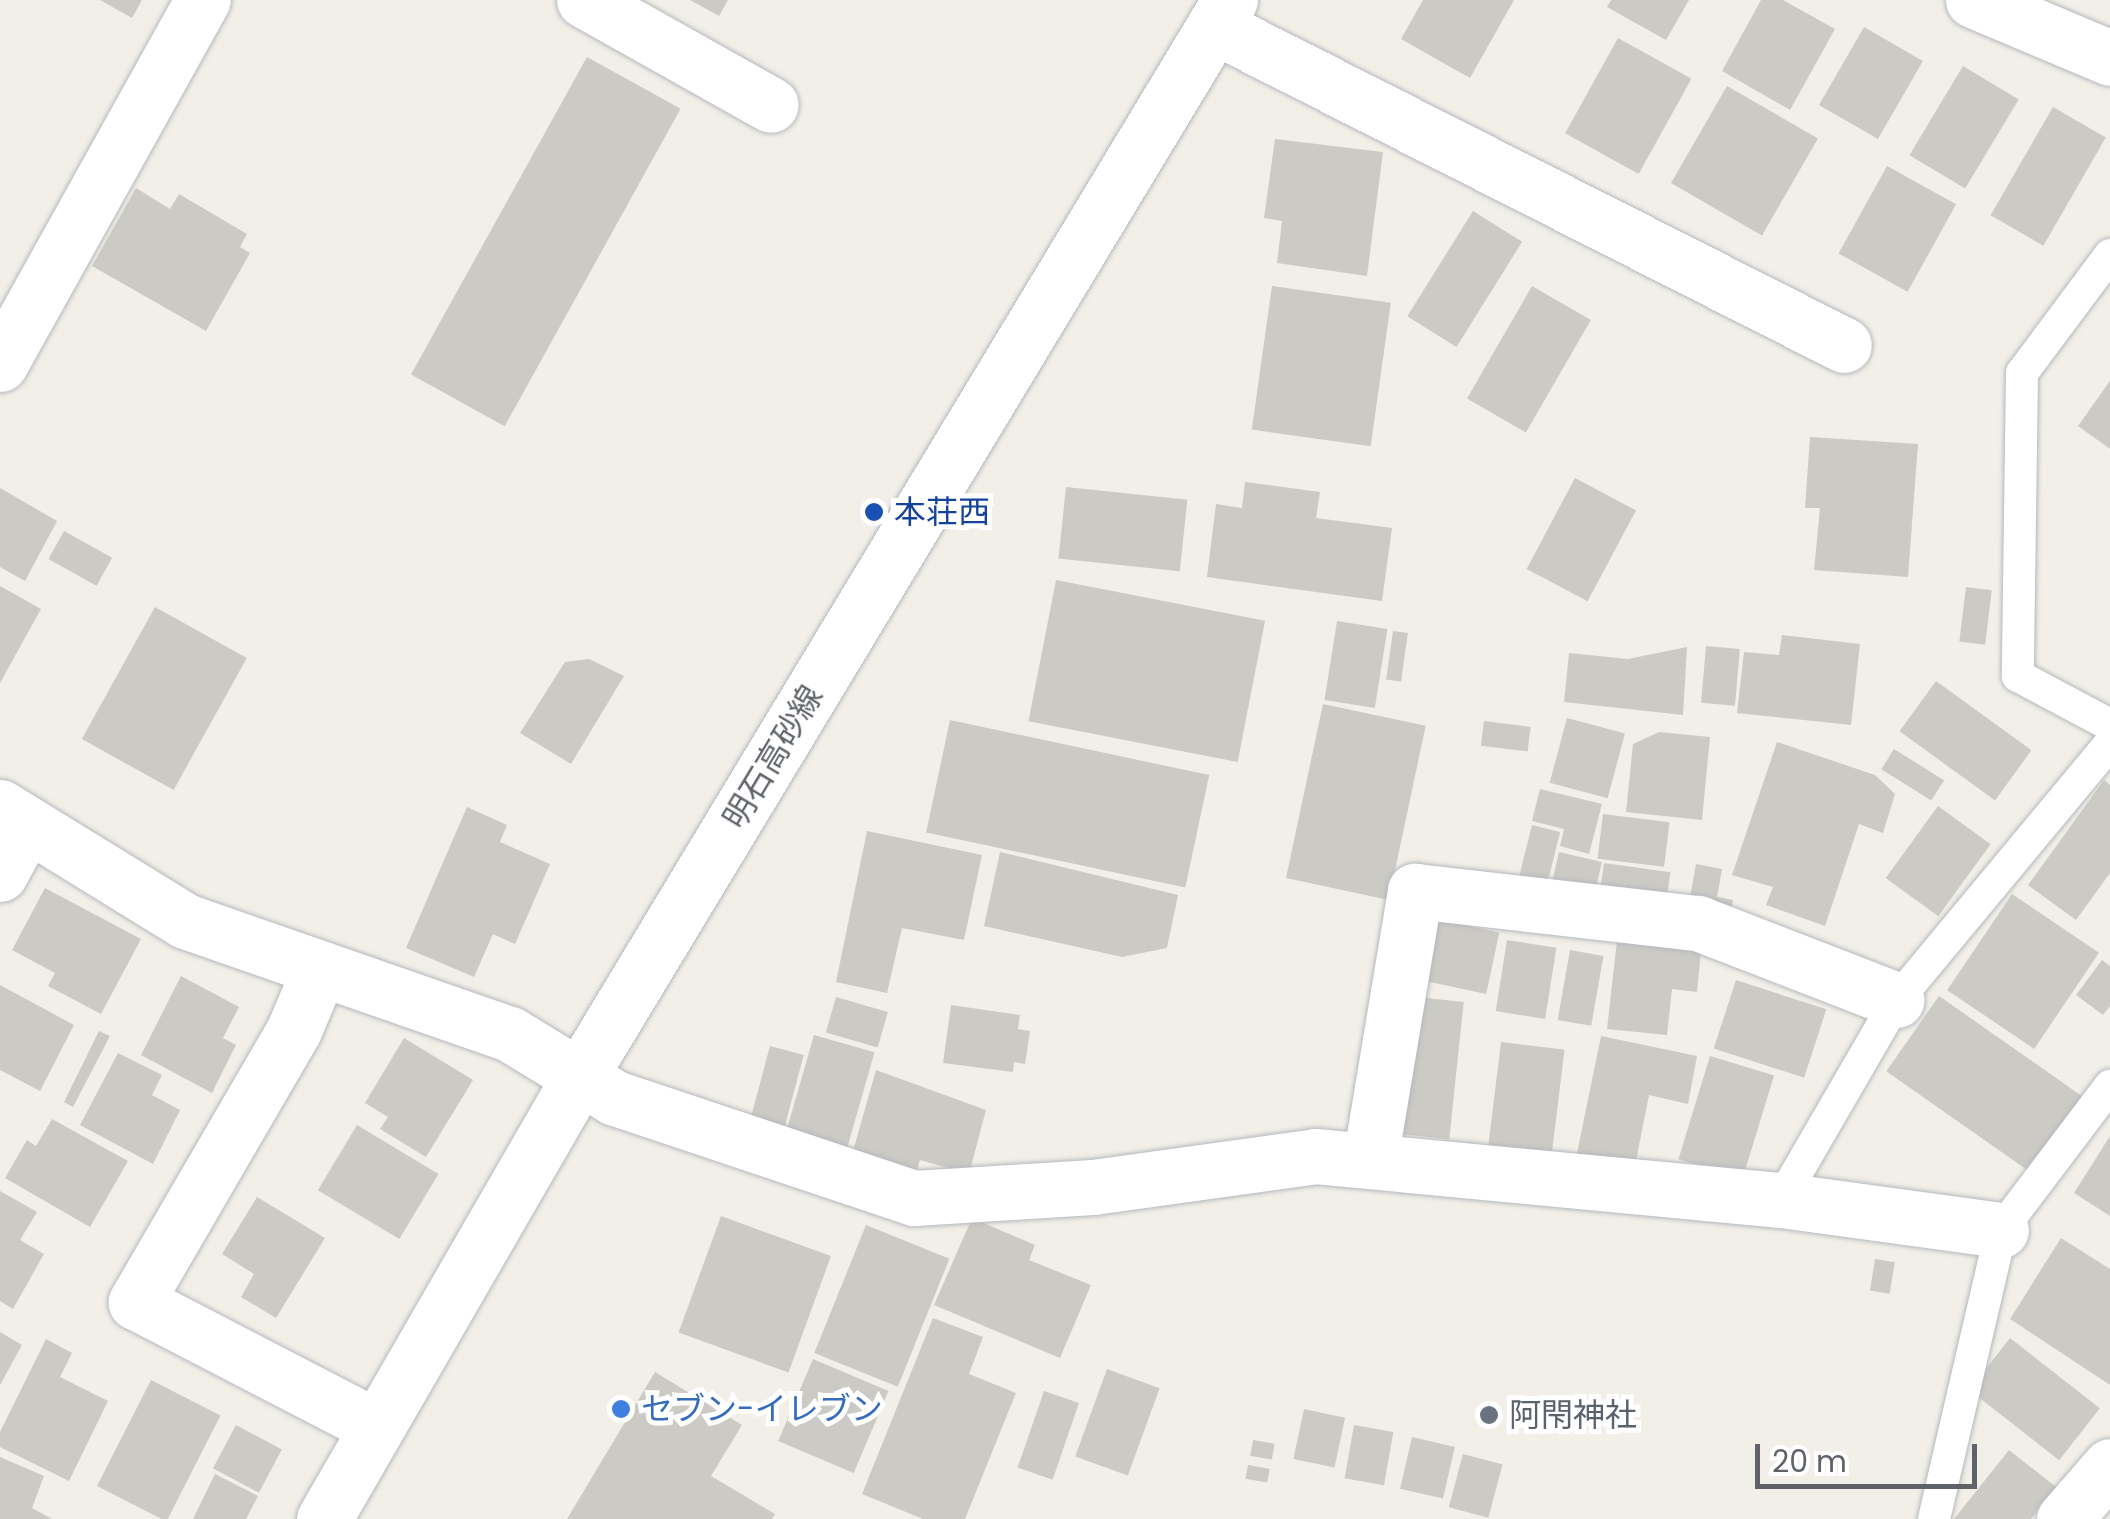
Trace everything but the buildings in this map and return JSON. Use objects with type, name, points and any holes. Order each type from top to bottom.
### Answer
[{"type":"street","points":[[0,364],[203,0]]},
{"type":"street","points":[[584,0],[771,105]]},
{"type":"street","points":[[1973,0],[2088,32]]},
{"type":"street","points":[[1222,13],[1844,345]]},
{"type":"street","name":"明石高砂線","points":[[324,1519],[581,1074],[1222,13]]},
{"type":"street","points":[[0,874],[14,815],[184,921],[510,1034],[581,1074],[614,1098],[914,1198],[1093,1186],[1315,1156],[1781,1200],[2002,1230]]},
{"type":"street","points":[[1370,1160],[1415,891],[1698,923],[1896,1000]]},
{"type":"street","points":[[320,968],[294,1030],[136,1302],[376,1427]]},
{"type":"street","points":[[2064,1519],[2110,1466]]},
{"type":"lane","points":[[2110,254],[2022,373],[2018,676],[2110,725]]},
{"type":"lane","points":[[1781,1200],[1896,1000],[2110,744]]},
{"type":"lane","points":[[1934,1519],[2002,1230],[2110,1086]]},
{"type":"place","name":"本荘西","points":[[874,512]]},
{"type":"place","name":"セブン-イレブン","points":[[621,1409]]},
{"type":"place","name":"阿閇神社","points":[[1489,1415]]}]
